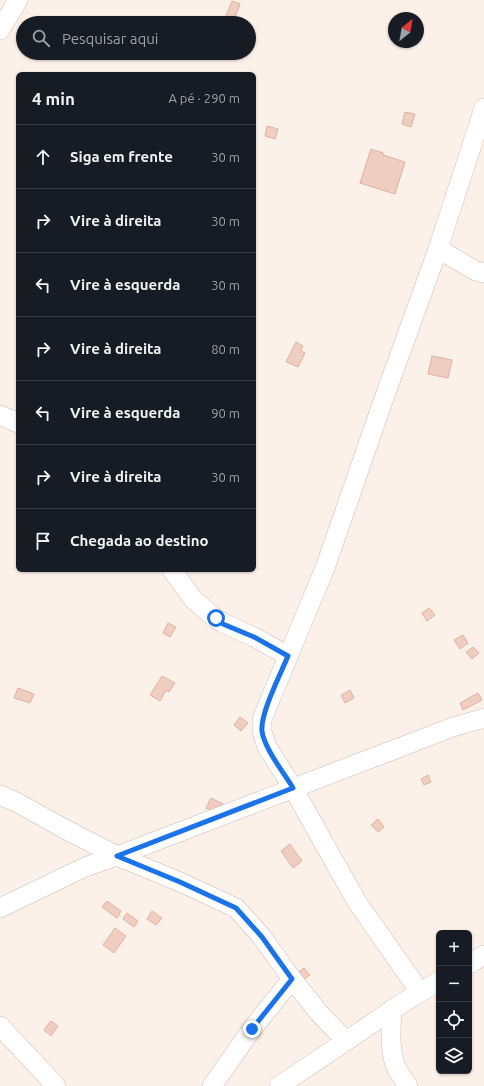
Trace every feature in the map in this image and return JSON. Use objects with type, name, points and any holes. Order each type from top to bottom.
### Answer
[{"type":"street","points":[[0,30],[18,0]]},
{"type":"street","points":[[420,992],[357,902],[293,788],[267,748],[262,732],[262,720],[325,568],[380,408],[438,249],[484,108]]},
{"type":"street","points":[[438,249],[476,271],[484,273]]},
{"type":"street","points":[[0,415],[16,422]]},
{"type":"street","points":[[173,572],[192,599],[223,624],[254,637],[288,656]]},
{"type":"street","points":[[0,908],[85,867],[453,727],[484,718]]},
{"type":"street","points":[[0,795],[18,803],[117,856],[194,888],[236,908],[262,937],[319,1013],[346,1041]]},
{"type":"street","points":[[472,962],[484,955]]},
{"type":"street","points":[[212,1086],[252,1029],[292,979]]},
{"type":"street","points":[[279,1086],[392,1009],[436,983]]},
{"type":"street","points":[[392,1009],[392,1048],[396,1066],[408,1086]]},
{"type":"street","points":[[0,1026],[56,1086]]},
{"type":"building","points":[[232,1],[240,4],[236,16],[226,16]]},
{"type":"building","points":[[405,112],[415,114],[411,127],[402,124]]},
{"type":"building","points":[[267,126],[278,129],[275,139],[265,136]]},
{"type":"building","points":[[371,149],[383,153],[383,155],[405,162],[395,194],[360,183]]},
{"type":"building","points":[[296,342],[303,346],[301,351],[305,353],[298,367],[286,362]]},
{"type":"building","points":[[432,356],[452,360],[448,378],[428,374]]},
{"type":"building","points":[[429,608],[435,615],[427,621],[422,613]]},
{"type":"building","points":[[168,623],[176,627],[170,637],[163,633]]},
{"type":"building","points":[[463,635],[468,643],[460,649],[454,640]]},
{"type":"building","points":[[473,647],[479,653],[472,659],[466,652]]},
{"type":"building","points":[[162,676],[175,683],[169,692],[166,690],[160,701],[150,695]]},
{"type":"building","points":[[18,688],[34,694],[30,703],[14,698]]},
{"type":"building","points":[[350,690],[354,698],[345,703],[341,695]]},
{"type":"building","points":[[478,693],[482,700],[463,710],[460,703]]},
{"type":"building","points":[[240,717],[248,723],[241,731],[234,725]]},
{"type":"building","points":[[428,775],[431,782],[424,785],[421,779]]},
{"type":"building","points":[[211,798],[223,804],[218,813],[206,808]]},
{"type":"building","points":[[378,819],[384,827],[378,832],[371,825]]},
{"type":"building","points":[[290,844],[302,861],[293,868],[281,851]]},
{"type":"building","points":[[107,901],[121,911],[117,918],[102,907]]},
{"type":"building","points":[[152,911],[162,918],[156,925],[147,919]]},
{"type":"building","points":[[127,913],[138,921],[134,927],[123,919]]},
{"type":"building","points":[[115,928],[126,936],[114,953],[103,945]]},
{"type":"building","points":[[304,968],[310,975],[302,981],[297,973]]},
{"type":"building","points":[[51,1021],[58,1026],[51,1036],[44,1030]]},
{"type":"route","points":[[216,618],[223,624],[254,637],[288,656],[262,720],[262,732],[267,748],[293,788],[117,856],[208,894],[236,908],[262,937],[292,979],[252,1029]]}]
